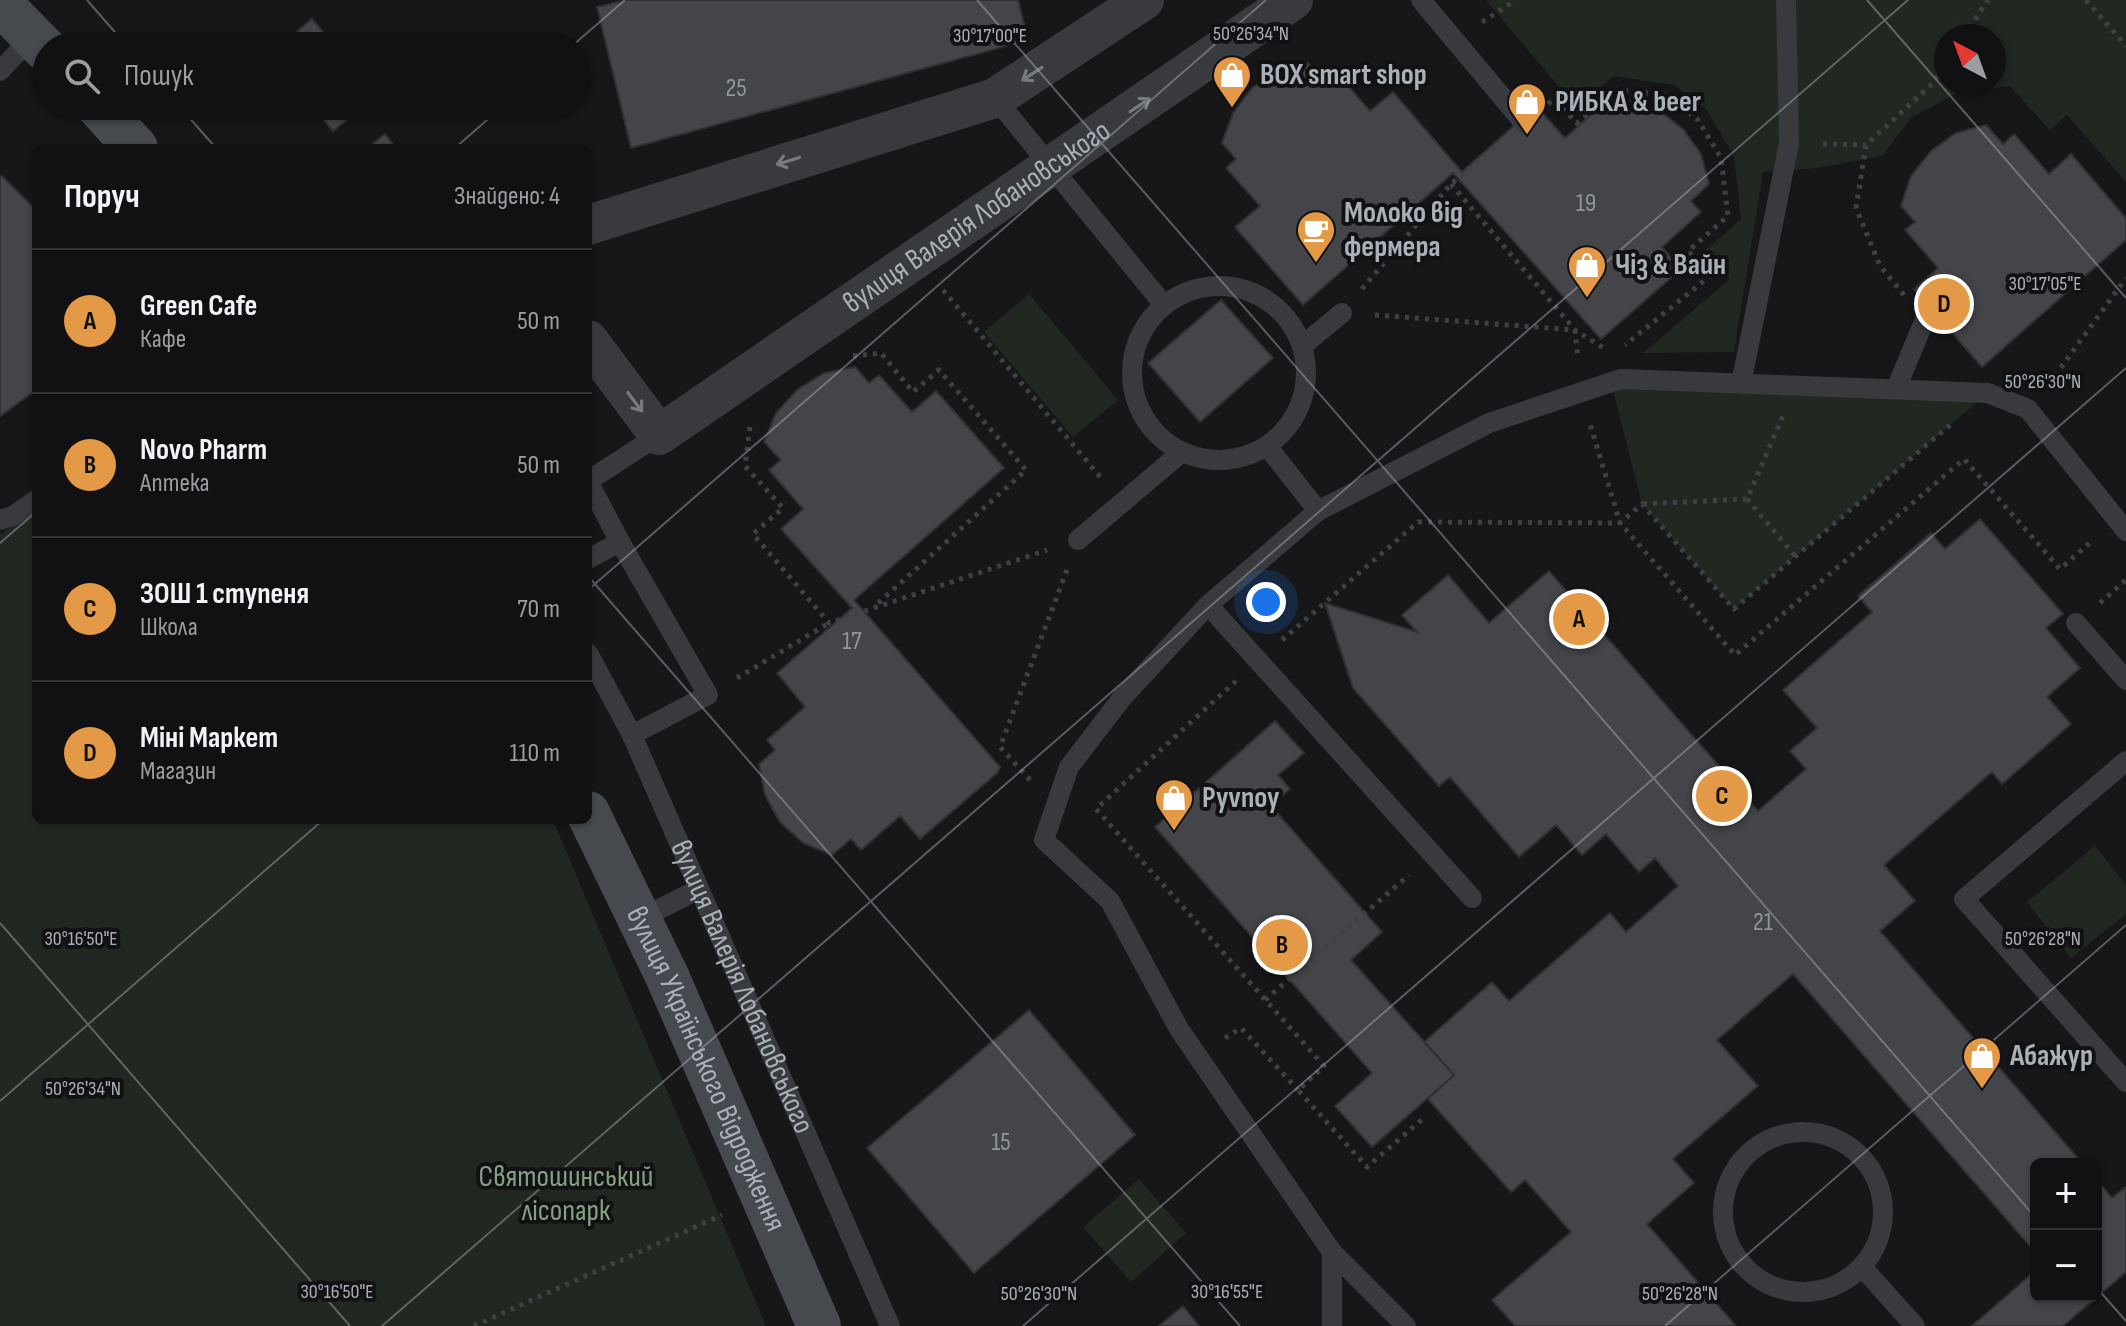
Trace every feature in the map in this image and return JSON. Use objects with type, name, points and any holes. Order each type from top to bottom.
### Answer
[{"type":"street","points":[[592,224],[995,98],[1144,0]]},
{"type":"street","name":"вулиця Валерія Лобановського","points":[[659,435],[1293,0]]},
{"type":"street","points":[[0,3],[32,35]]},
{"type":"street","points":[[111,120],[132,144]]},
{"type":"street","points":[[592,345],[659,435]]},
{"type":"street","name":"вулиця Українського Відродження","points":[[592,821],[640,919],[819,1326]]},
{"type":"lane","points":[[1421,0],[1524,123]]},
{"type":"lane","points":[[1741,384],[1789,143],[1786,0]]},
{"type":"lane","points":[[0,71],[32,49]]},
{"type":"lane","points":[[995,98],[1164,305]]},
{"type":"lane","points":[[1216,286],[1244,290],[1270,302],[1289,321],[1302,346],[1306,374],[1301,402],[1288,427],[1267,446],[1240,458],[1211,460],[1182,452],[1158,436],[1141,412],[1132,384],[1133,354],[1145,327],[1164,305],[1189,291],[1216,286]]},
{"type":"lane","points":[[1302,346],[1342,313]]},
{"type":"lane","points":[[1896,389],[1925,319]]},
{"type":"lane","points":[[1406,1326],[1332,1252],[1179,1029],[1110,901],[1044,840],[1069,767],[1122,698],[1208,605],[1318,511],[1489,423],[1621,379],[1988,393],[2028,409],[2122,525]]},
{"type":"lane","name":"вулиця Валерія Лобановського","points":[[592,478],[659,435]]},
{"type":"lane","points":[[1267,446],[1318,511]]},
{"type":"lane","points":[[1078,540],[1182,452]]},
{"type":"lane","name":"вулиця Валерія Лобановського","points":[[592,489],[708,695]]},
{"type":"lane","points":[[0,520],[13,516],[32,503]]},
{"type":"lane","points":[[592,557],[620,542]]},
{"type":"lane","points":[[1208,605],[1472,898]]},
{"type":"lane","points":[[2076,623],[2126,680]]},
{"type":"lane","name":"вулиця Валерія Лобановського","points":[[592,660],[632,735],[890,1326]]},
{"type":"lane","points":[[632,735],[708,695]]},
{"type":"lane","points":[[2126,761],[1964,899],[2126,1082]]},
{"type":"lane","points":[[640,919],[699,889]]},
{"type":"lane","points":[[1800,1131],[1826,1135],[1850,1147],[1870,1166],[1881,1191],[1883,1217],[1877,1244],[1862,1267],[1842,1283],[1817,1291],[1791,1292],[1765,1284],[1745,1269],[1730,1247],[1723,1209],[1733,1171],[1750,1151],[1773,1137],[1800,1131]]},
{"type":"lane","points":[[1332,1252],[1332,1326]]},
{"type":"lane","points":[[1862,1267],[1915,1326]]},
{"type":"path","points":[[1972,24],[1988,0]]},
{"type":"path","points":[[2086,0],[2126,46]]},
{"type":"path","points":[[1925,319],[1880,266],[1856,208],[1866,145],[1934,81]]},
{"type":"path","points":[[1342,313],[1451,184],[1554,99],[1577,123],[1617,90],[1665,95],[1698,120],[1721,158],[1728,216],[1688,251],[1710,276],[1614,355],[1575,330],[1451,184]]},
{"type":"path","points":[[1789,143],[1866,145]]},
{"type":"path","points":[[916,258],[1123,503]]},
{"type":"path","points":[[2028,409],[2037,401],[2126,278]]},
{"type":"path","points":[[1342,313],[1575,330]]},
{"type":"path","points":[[842,357],[881,353],[913,392],[939,370],[1026,470],[875,606]]},
{"type":"path","points":[[1747,499],[1797,386]]},
{"type":"path","points":[[1581,393],[1620,523],[1735,655],[1964,459],[2060,569],[2122,525]]},
{"type":"path","points":[[1642,504],[1734,609],[1988,393]]},
{"type":"path","points":[[757,417],[748,429],[745,466],[783,508],[753,534],[829,623]]},
{"type":"path","points":[[1298,1090],[1324,1066],[1096,809],[1258,661],[1418,522],[1620,523],[1642,504],[1747,499]]},
{"type":"path","points":[[1747,499],[1796,557]]},
{"type":"path","points":[[708,695],[829,623],[1078,540]]},
{"type":"path","points":[[1000,747],[1078,540]]},
{"type":"path","points":[[1265,1000],[1433,854]]},
{"type":"path","points":[[1241,1028],[1367,1167],[1426,1116]]},
{"type":"path","points":[[474,1326],[763,1197]]},
{"type":"green space","points":[[1486,0],[2126,0],[2126,182],[2067,115],[2050,130],[2010,86],[2006,86],[2006,24],[1934,24],[1934,96],[1951,96],[1911,118],[1882,156],[1818,168],[1763,172],[1734,352],[1643,353],[1730,279],[1705,251],[1741,219],[1734,156],[1706,109],[1674,85],[1614,76],[1576,107]]},
{"type":"green space","points":[[1029,294],[1118,400],[1073,437],[984,332]]},
{"type":"green space","points":[[1611,383],[1988,393],[1734,609],[1642,504]]},
{"type":"green space","name":"Святошинський лісопарк","points":[[32,513],[32,824],[555,824],[766,1326],[0,1326],[0,534]]},
{"type":"green space","points":[[2095,846],[2126,885],[2126,914],[2071,958],[2027,902]]},
{"type":"green space","points":[[1139,1179],[1186,1233],[1131,1282],[1083,1227]]},
{"type":"building","points":[[626,0],[1018,0],[1028,40],[631,148],[597,7]]},
{"type":"building","points":[[312,19],[323,32],[297,32]]},
{"type":"building","points":[[1308,63],[1324,82],[1336,72],[1370,111],[1393,92],[1462,172],[1536,106],[1565,138],[1603,104],[1612,114],[1628,100],[1658,110],[1683,129],[1701,154],[1709,184],[1691,201],[1701,212],[1662,247],[1681,269],[1601,339],[1453,173],[1303,305],[1235,227],[1260,206],[1226,168],[1236,159],[1222,143],[1233,113],[1252,88],[1278,72]]},
{"type":"building","points":[[324,120],[346,120],[333,131]]},
{"type":"building","points":[[1986,125],[2003,144],[2014,134],[2049,174],[2071,154],[2126,218],[2126,240],[1982,367],[1914,289],[1938,268],[1905,230],[1915,222],[1901,206],[1911,176],[1931,151],[1956,133]]},
{"type":"building","points":[[385,134],[393,144],[372,144]]},
{"type":"building","points":[[0,177],[32,206],[32,393],[0,416]]},
{"type":"building","points":[[1221,300],[1273,358],[1200,422],[1148,363]]},
{"type":"building","points":[[855,367],[869,383],[879,375],[912,412],[936,391],[1004,468],[854,600],[1000,767],[997,773],[920,839],[900,816],[861,850],[851,839],[832,855],[803,843],[780,822],[765,795],[759,764],[775,750],[767,740],[805,707],[777,673],[852,608],[781,529],[803,509],[769,470],[781,460],[764,442],[776,413],[797,390],[824,373]]},
{"type":"building","points":[[1980,519],[2063,614],[2046,628],[2080,668],[2047,697],[2071,724],[2002,784],[1992,772],[1884,865],[1915,901],[1880,931],[2078,1158],[2030,1158],[2030,1246],[1793,974],[1717,1040],[1758,1086],[1673,1159],[1694,1183],[1647,1224],[1736,1326],[1515,1326],[1492,1300],[1571,1232],[1525,1180],[1511,1192],[1428,1099],[1454,1075],[1424,1042],[1492,982],[1509,1001],[1610,913],[1626,932],[1678,886],[1655,858],[1639,872],[1606,834],[1582,855],[1556,825],[1519,857],[1450,777],[1439,786],[1353,688],[1325,603],[1417,632],[1402,615],[1448,575],[1489,623],[1549,571],[1758,811],[1806,769],[1790,751],[1817,728],[1783,690],[1872,612],[1858,596],[1931,533],[1945,549]]},
{"type":"building","points":[[1275,721],[1304,753],[1278,775],[1290,789],[1271,806],[1382,932],[1351,960],[1454,1075],[1372,1147],[1335,1106],[1372,1073],[1155,827]]},
{"type":"building","points":[[1029,1010],[1135,1135],[974,1273],[867,1148]]},
{"type":"building","points":[[2102,1186],[2112,1198],[2126,1187],[2126,1272],[2102,1293]]},
{"type":"building","points":[[2030,1275],[2030,1302],[2091,1302],[2063,1326],[1972,1326]]},
{"type":"building","points":[[1183,1306],[1199,1326],[1159,1326]]},
{"type":"place","name":"BOX smart shop","points":[[1232,109]]},
{"type":"place","name":"РИБКА & beer","points":[[1527,136]]},
{"type":"place","name":"Молоко від фермера","points":[[1316,264]]},
{"type":"place","name":"Чіз & Вайн","points":[[1587,299]]},
{"type":"place","name":"Міні Маркет","points":[[1944,304]]},
{"type":"place","name":"Green Cafe","points":[[1579,619]]},
{"type":"place","name":"ЗОШ 1 ступеня","points":[[1722,796]]},
{"type":"place","name":"Pyvnoy","points":[[1174,832]]},
{"type":"place","name":"Novo Pharm","points":[[1282,945]]},
{"type":"place","name":"Абажур","points":[[1982,1090]]}]
